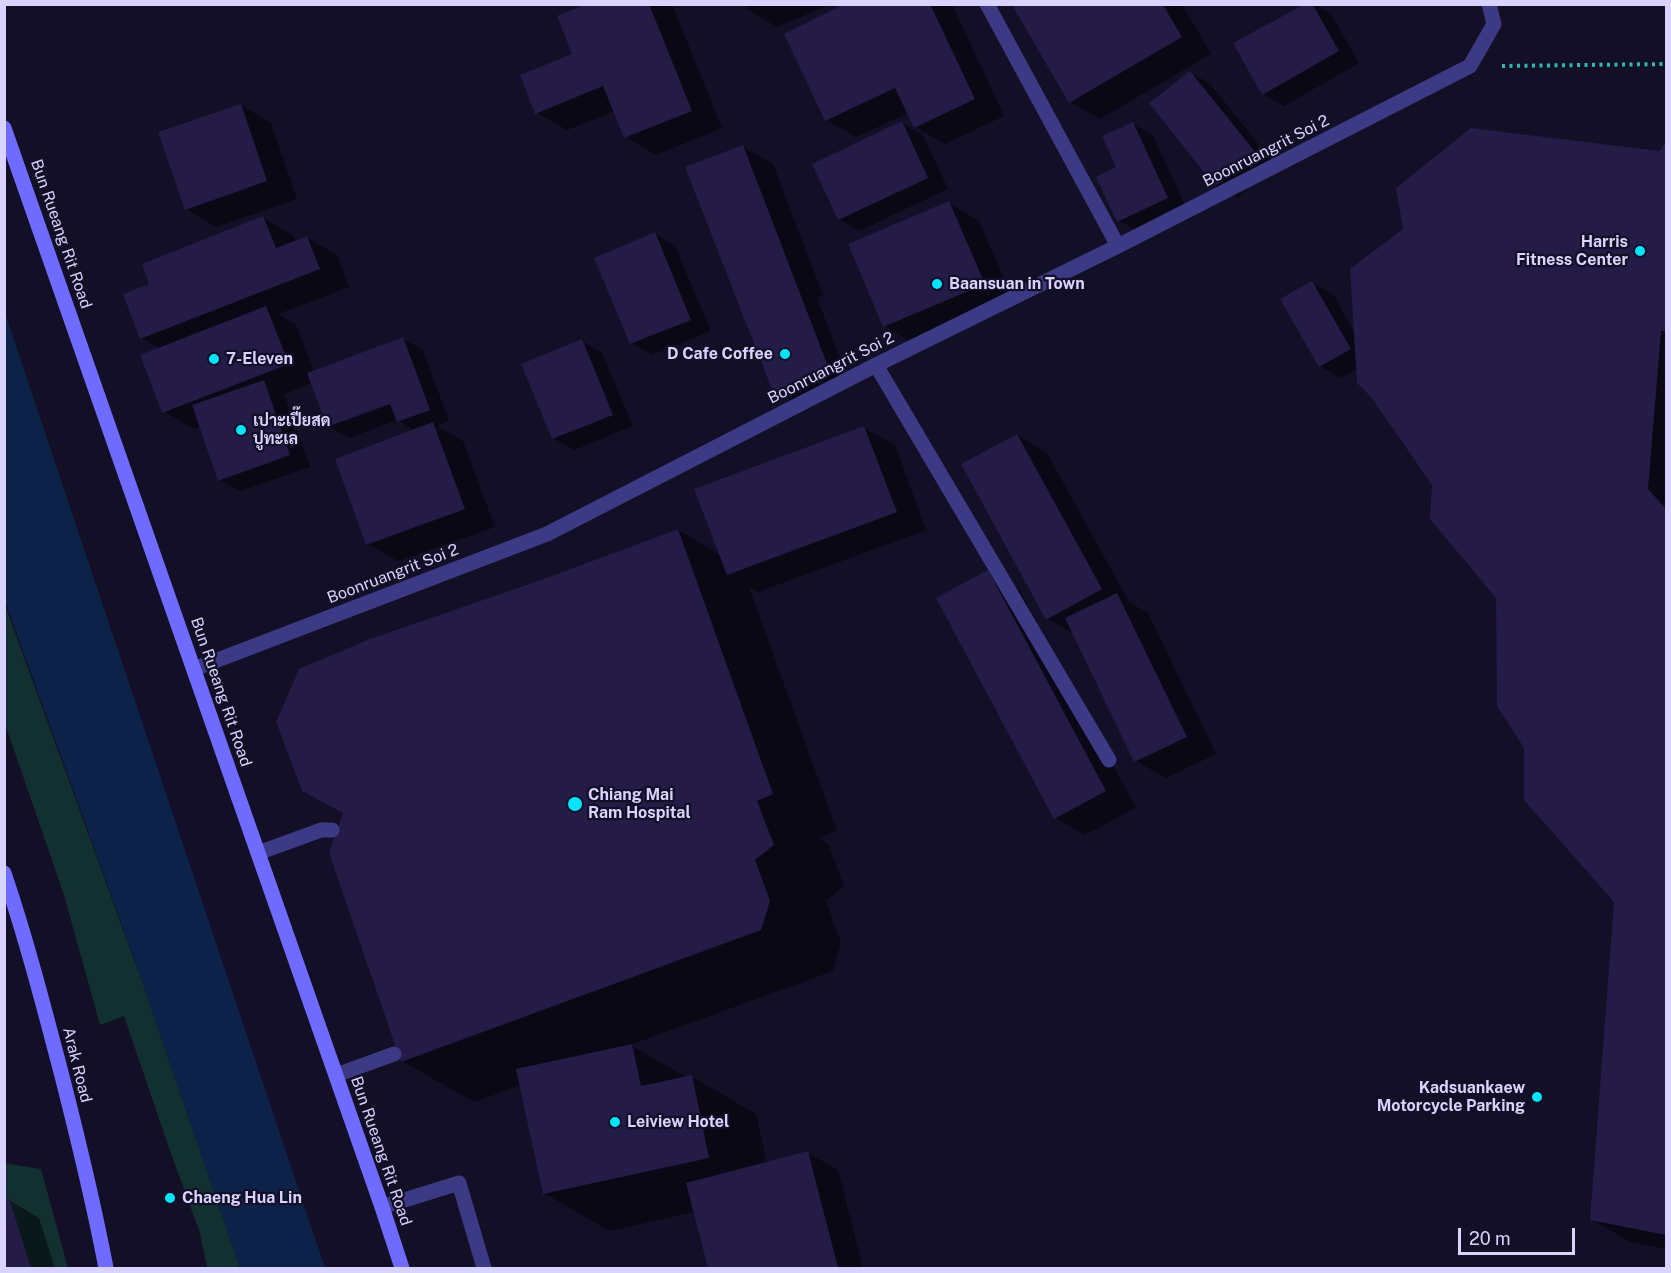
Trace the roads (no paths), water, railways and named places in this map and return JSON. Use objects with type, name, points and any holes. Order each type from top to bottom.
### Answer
[{"type":"main road","name":"Bun Rueang Rit Road","points":[[4,129],[402,1269]]},
{"type":"main road","name":"Arak Road","points":[[4,873],[18,913],[58,1060],[94,1203],[106,1269]]},
{"type":"street","points":[[987,4],[1118,246]]},
{"type":"street","name":"Boonruangrit Soi 2","points":[[194,669],[547,534],[876,365],[1118,246],[1470,66],[1494,24],[1490,4]]},
{"type":"street","points":[[876,365],[1109,760]]},
{"type":"street","points":[[258,853],[321,830],[332,830]]},
{"type":"street","points":[[336,1075],[394,1054]]},
{"type":"street","points":[[382,1208],[459,1183],[484,1269]]},
{"type":"water","points":[[5,313],[325,1268],[240,1268],[135,961],[5,601]]},
{"type":"place","name":"Harris Fitness Center","points":[[1640,251]]},
{"type":"place","name":"Baansuan in Town","points":[[937,284]]},
{"type":"place","name":"D Cafe Coffee","points":[[785,354]]},
{"type":"place","name":"7-Eleven","points":[[214,359]]},
{"type":"place","name":"เปาะเปี๊ยสด ปูทะเล","points":[[241,430]]},
{"type":"place","name":"Chiang Mai Ram Hospital","points":[[575,804]]},
{"type":"place","name":"Kadsuankaew Motorcycle Parking","points":[[1537,1097]]},
{"type":"place","name":"Leiview Hotel","points":[[615,1122]]},
{"type":"place","name":"Chaeng Hua Lin","points":[[170,1198]]}]
